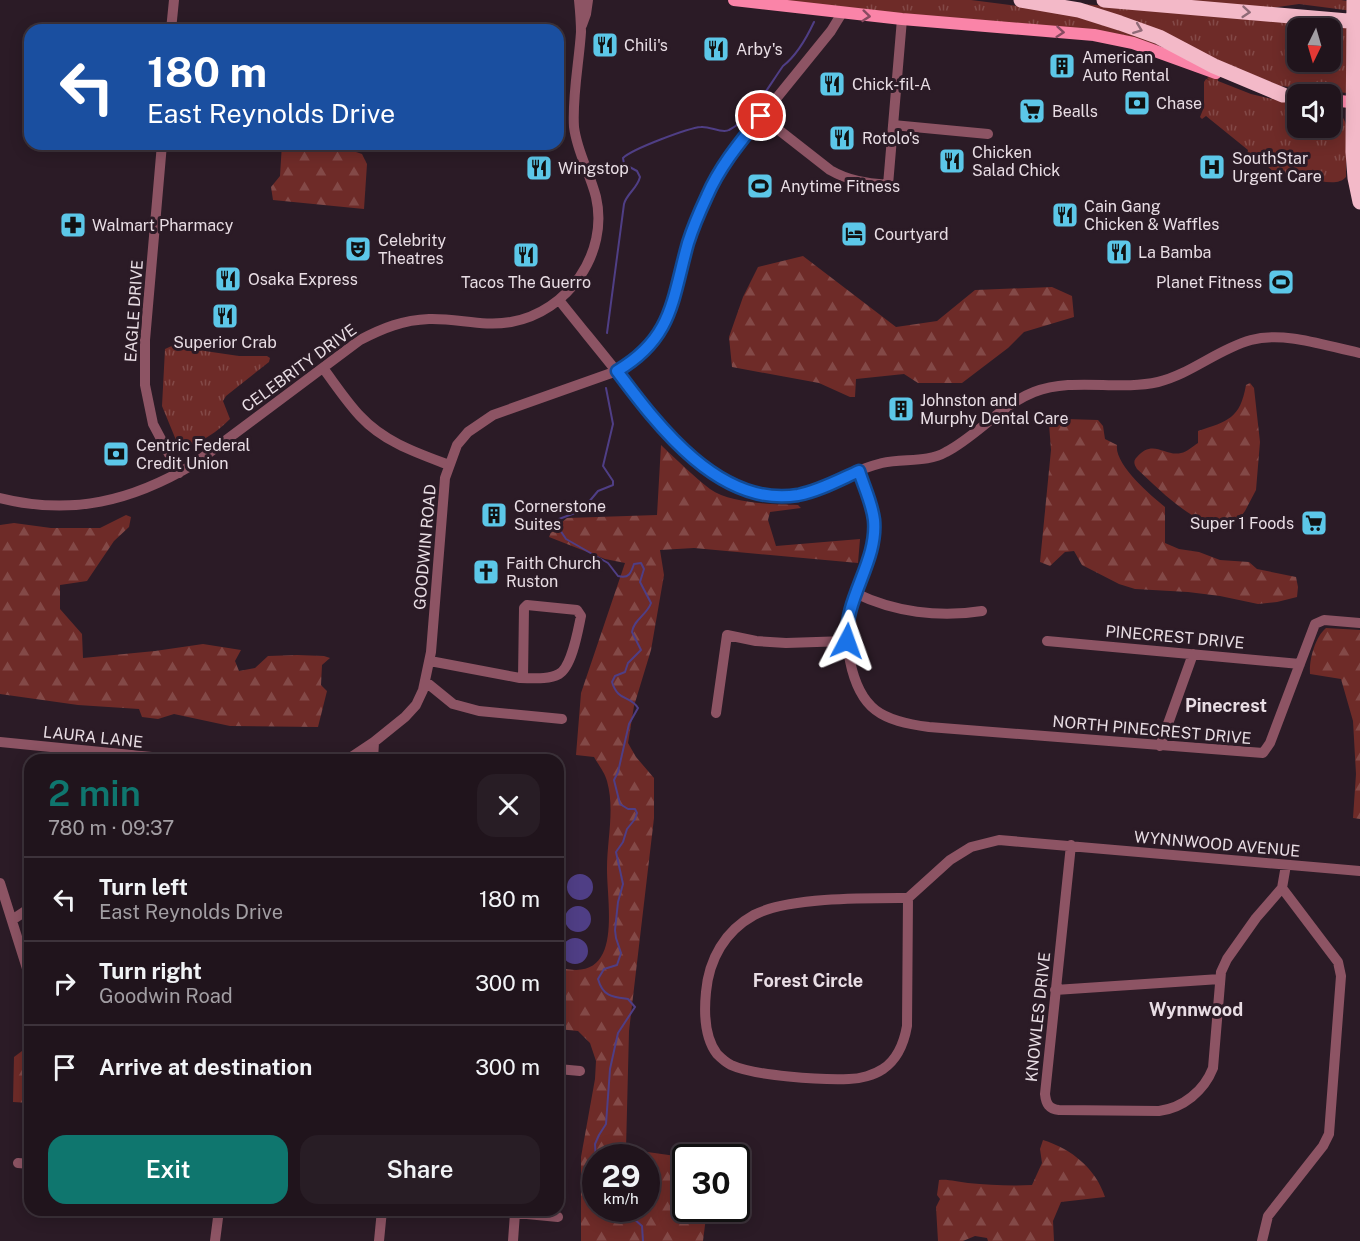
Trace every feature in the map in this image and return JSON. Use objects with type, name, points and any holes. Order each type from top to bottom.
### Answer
[{"type":"highway","points":[[1021,0],[1079,10],[1120,22],[1159,37],[1246,81],[1287,95]]},
{"type":"highway","points":[[1104,0],[1360,22]]},
{"type":"highway","points":[[1354,0],[1353,47],[1357,103],[1355,178],[1360,202]]},
{"type":"main road","points":[[734,0],[902,19],[1094,35],[1133,43],[1245,86],[1287,95]]},
{"type":"main road","points":[[1341,101],[1357,103]]},
{"type":"street","points":[[172,24],[174,0]]},
{"type":"street","points":[[579,0],[581,28]]},
{"type":"street","points":[[581,28],[588,0]]},
{"type":"street","name":"GOODWIN ROAD","points":[[356,754],[405,717],[416,705],[426,682],[430,661],[442,500],[448,465],[458,445],[468,432],[493,415],[617,371],[646,349],[667,321],[692,233],[711,185],[732,153],[831,31],[842,13]]},
{"type":"street","points":[[761,116],[830,170],[855,182],[888,185],[902,19]]},
{"type":"street","name":"CELEBRITY DRIVE","points":[[0,498],[48,506],[82,505],[145,490],[194,464],[360,340],[386,326],[431,319],[491,324],[512,322],[531,316],[559,300],[580,277],[592,254],[598,232],[596,198],[579,152],[574,128],[581,28]]},
{"type":"street","points":[[893,125],[988,134]]},
{"type":"street","name":"EAGLE DRIVE","points":[[161,150],[145,340],[145,385],[153,424],[179,473]]},
{"type":"street","points":[[559,300],[673,439],[712,473],[734,485],[758,493],[780,496],[799,495],[818,489],[882,463],[943,454],[965,441],[1018,401],[1033,392],[1056,386],[1132,385],[1158,382],[1249,341],[1269,336],[1360,353]]},
{"type":"street","points":[[323,368],[359,415],[374,429],[391,441],[448,465]]},
{"type":"street","name":"NORTH PINECREST DRIVE","points":[[859,471],[873,513],[874,530],[868,557],[848,616],[847,641],[854,676],[862,697],[886,717],[905,724],[1263,753],[1270,742],[1314,626],[1319,621],[1360,623]]},
{"type":"street","points":[[855,593],[881,605],[906,610],[954,613],[982,611]]},
{"type":"street","points":[[430,661],[523,678],[559,674],[565,668],[579,625],[581,616],[577,610],[527,605],[524,608],[523,678]]},
{"type":"street","points":[[716,713],[727,635],[756,641],[786,643],[847,641]]},
{"type":"street","name":"PINECREST DRIVE","points":[[1047,641],[1300,664]]},
{"type":"street","points":[[1160,746],[1193,654]]},
{"type":"street","points":[[426,682],[453,704],[470,709],[562,719]]},
{"type":"street","name":"LAURA LANE","points":[[0,742],[121,754]]},
{"type":"street","points":[[373,754],[374,742]]},
{"type":"street","points":[[908,898],[907,1026],[904,1043],[896,1056],[883,1069],[867,1076],[850,1079],[773,1074],[730,1065],[716,1053],[708,1034],[705,1011],[706,986],[713,957],[738,925],[756,914],[787,905],[816,901],[908,898],[950,860],[971,847],[999,840],[1071,845]]},
{"type":"street","name":"WYNNWOOD AVENUE","points":[[1071,845],[1360,871]]},
{"type":"street","name":"KNOWLES DRIVE","points":[[1071,845],[1045,1094],[1052,1109],[1171,1110],[1197,1093],[1208,1081],[1216,1053],[1221,972],[1227,958],[1256,918],[1282,888]]},
{"type":"street","points":[[1262,1241],[1268,1216],[1328,1138],[1341,976],[1338,962],[1282,888],[1286,865]]},
{"type":"street","points":[[0,883],[24,959]]},
{"type":"street","points":[[12,920],[24,912]]},
{"type":"street","points":[[1055,990],[1220,980]]},
{"type":"street","points":[[564,1070],[580,1071]]},
{"type":"street","points":[[18,1163],[24,1164]]},
{"type":"street","points":[[215,1241],[218,1216]]},
{"type":"street","points":[[379,1241],[381,1216]]},
{"type":"street","points":[[513,1241],[515,1216]]},
{"type":"street","points":[[547,1216],[558,1217]]},
{"type":"green space","points":[[774,0],[971,0],[1048,10],[1116,25],[1165,48],[1144,41]]},
{"type":"green space","points":[[1170,0],[1341,0],[1360,3],[1360,12],[1299,4],[1271,8]]},
{"type":"green space","points":[[1083,4],[1287,21],[1287,72],[1341,72],[1341,25],[1360,27],[1347,93],[1341,92],[1341,84],[1287,84],[1287,87],[1280,86]]},
{"type":"green space","points":[[1207,78],[1218,79],[1218,81],[1251,94],[1287,103],[1287,138],[1341,138],[1341,116],[1346,125],[1346,177],[1340,181],[1324,182],[1294,174],[1275,173],[1266,165],[1268,161],[1260,156],[1258,159],[1247,156],[1248,150],[1206,116],[1202,119],[1200,117],[1204,107],[1204,82],[1206,79],[1209,80]]},
{"type":"green space","points":[[282,150],[356,150],[362,154],[367,164],[364,209],[273,200],[271,187],[280,176]]},
{"type":"green space","points":[[803,256],[896,327],[937,321],[975,290],[1052,287],[1072,296],[1074,317],[1024,332],[1008,348],[962,383],[918,383],[904,374],[856,379],[855,397],[850,397],[819,383],[732,367],[729,337],[743,297],[758,267]]},
{"type":"green space","points":[[176,344],[198,350],[270,358],[269,362],[226,396],[223,401],[230,419],[206,438],[185,446],[178,445],[162,406],[165,349]]},
{"type":"green space","points":[[1250,383],[1254,388],[1260,442],[1256,490],[1245,511],[1231,529],[1217,527],[1180,507],[1137,469],[1134,461],[1148,449],[1154,448],[1175,454],[1190,449],[1198,443],[1198,431],[1225,421],[1236,412],[1246,385]]},
{"type":"green space","points":[[1066,419],[1098,420],[1103,426],[1105,439],[1117,445],[1121,461],[1127,470],[1165,507],[1165,543],[1220,560],[1249,562],[1257,569],[1296,577],[1297,597],[1258,604],[1188,592],[1135,589],[1119,584],[1082,565],[1074,551],[1065,552],[1050,566],[1040,562],[1051,450],[1049,424]]},
{"type":"green space","points":[[661,445],[697,479],[719,494],[752,502],[798,505],[801,508],[770,512],[768,520],[776,546],[860,539],[858,563],[694,548],[660,550],[664,575],[651,650],[634,706],[628,743],[636,757],[654,778],[654,818],[629,1031],[626,1144],[583,1144],[596,1061],[590,1043],[578,1031],[564,1030],[564,968],[579,970],[594,965],[603,954],[607,939],[609,922],[607,869],[611,814],[609,792],[605,775],[594,757],[576,755],[581,693],[625,563],[605,559],[549,537],[552,530],[567,518],[657,515]]},
{"type":"green space","points":[[126,515],[131,517],[129,527],[114,541],[87,581],[60,585],[60,609],[82,634],[83,658],[203,644],[241,650],[235,661],[239,671],[255,668],[268,656],[324,656],[330,658],[322,665],[321,685],[327,691],[318,727],[230,726],[174,714],[158,719],[142,717],[139,709],[78,705],[0,694],[0,525],[14,523],[51,528],[100,528]]},
{"type":"green space","points":[[1326,628],[1360,630],[1360,819],[1353,818],[1356,774],[1353,721],[1341,679],[1310,674],[1314,649]]},
{"type":"green space","points":[[24,1050],[24,1103],[13,1102],[14,1057]]},
{"type":"green space","points":[[1043,1140],[1064,1149],[1082,1161],[1096,1178],[1105,1197],[1061,1202],[1053,1221],[1054,1241],[988,1241],[987,1238],[975,1236],[963,1241],[938,1241],[936,1207],[940,1199],[937,1195],[939,1180],[992,1185],[1032,1185],[1042,1163],[1040,1149]]},
{"type":"green space","points":[[582,1151],[582,1222],[660,1222],[660,1154],[672,1155],[672,1222],[705,1222],[703,1241],[581,1241]]},
{"type":"shaded area","points":[[580,874],[589,878],[593,887],[589,896],[580,900],[571,896],[567,887],[571,878]]},
{"type":"shaded area","points":[[578,906],[587,910],[591,919],[587,928],[578,932],[569,928],[565,919],[569,910]]},
{"type":"shaded area","points":[[570,939],[580,939],[587,946],[587,956],[580,963],[570,963],[564,957],[564,945]]},
{"type":"waterway","points":[[607,333],[624,204],[640,177],[637,171],[624,164],[623,158],[648,144],[685,131],[701,127],[726,131],[737,125],[752,110],[783,66],[797,52],[814,22]]},
{"type":"waterway","points":[[595,1144],[606,1124],[610,1069],[618,1033],[635,1007],[628,999],[613,997],[606,993],[598,979],[604,969],[617,965],[621,953],[615,930],[618,902],[623,884],[616,852],[637,813],[635,809],[628,809],[620,804],[614,780],[629,724],[638,708],[617,693],[612,682],[615,676],[625,672],[628,663],[641,650],[632,632],[635,624],[651,603],[640,582],[644,569],[641,563],[634,564],[631,573],[627,576],[618,576],[608,563],[566,539],[556,524],[559,519],[575,513],[588,503],[598,491],[613,485],[613,481],[603,466],[613,424],[606,388]]},
{"type":"waterway","points":[[637,1222],[642,1226],[643,1241]]},
{"type":"place","name":"Chili's","points":[[605,45]]},
{"type":"place","name":"Arby's","points":[[716,49]]},
{"type":"place","name":"American Auto Rental","points":[[1062,66]]},
{"type":"place","name":"Chick-fil-A","points":[[832,84]]},
{"type":"place","name":"Chase","points":[[1137,103]]},
{"type":"place","name":"Bealls","points":[[1032,111]]},
{"type":"place","name":"Rotolo's","points":[[842,138]]},
{"type":"place","name":"Chicken Salad Chick","points":[[952,161]]},
{"type":"place","name":"SouthStar Urgent Care","points":[[1212,167]]},
{"type":"place","name":"Wingstop","points":[[539,168]]},
{"type":"place","name":"Anytime Fitness","points":[[760,186]]},
{"type":"place","name":"Cain Gang Chicken & Waffles","points":[[1065,215]]},
{"type":"place","name":"Walmart Pharmacy","points":[[73,225]]},
{"type":"place","name":"Courtyard","points":[[854,234]]},
{"type":"place","name":"Celebrity Theatres","points":[[358,249]]},
{"type":"place","name":"La Bamba","points":[[1119,252]]},
{"type":"place","name":"Tacos The Guerro","points":[[526,255]]},
{"type":"place","name":"Osaka Express","points":[[228,279]]},
{"type":"place","name":"Planet Fitness","points":[[1281,282]]},
{"type":"place","name":"Superior Crab","points":[[225,316]]},
{"type":"place","name":"Johnston and Murphy Dental Care","points":[[901,409]]},
{"type":"place","name":"Centric Federal Credit Union","points":[[116,454]]},
{"type":"place","name":"Cornerstone Suites","points":[[494,515]]},
{"type":"place","name":"Super 1 Foods","points":[[1314,523]]},
{"type":"place","name":"Faith Church Ruston","points":[[486,572]]},
{"type":"district","name":"Pinecrest","points":[[1226,705]]},
{"type":"district","name":"Forest Circle","points":[[808,980]]},
{"type":"district","name":"Wynnwood","points":[[1196,1009]]},
{"type":"route","points":[[761,116],[711,185],[695,223],[667,321],[646,349],[617,371],[673,439],[712,473],[734,485],[758,493],[780,496],[799,495],[859,471],[873,513],[874,530],[868,557],[848,616],[847,641]]}]
